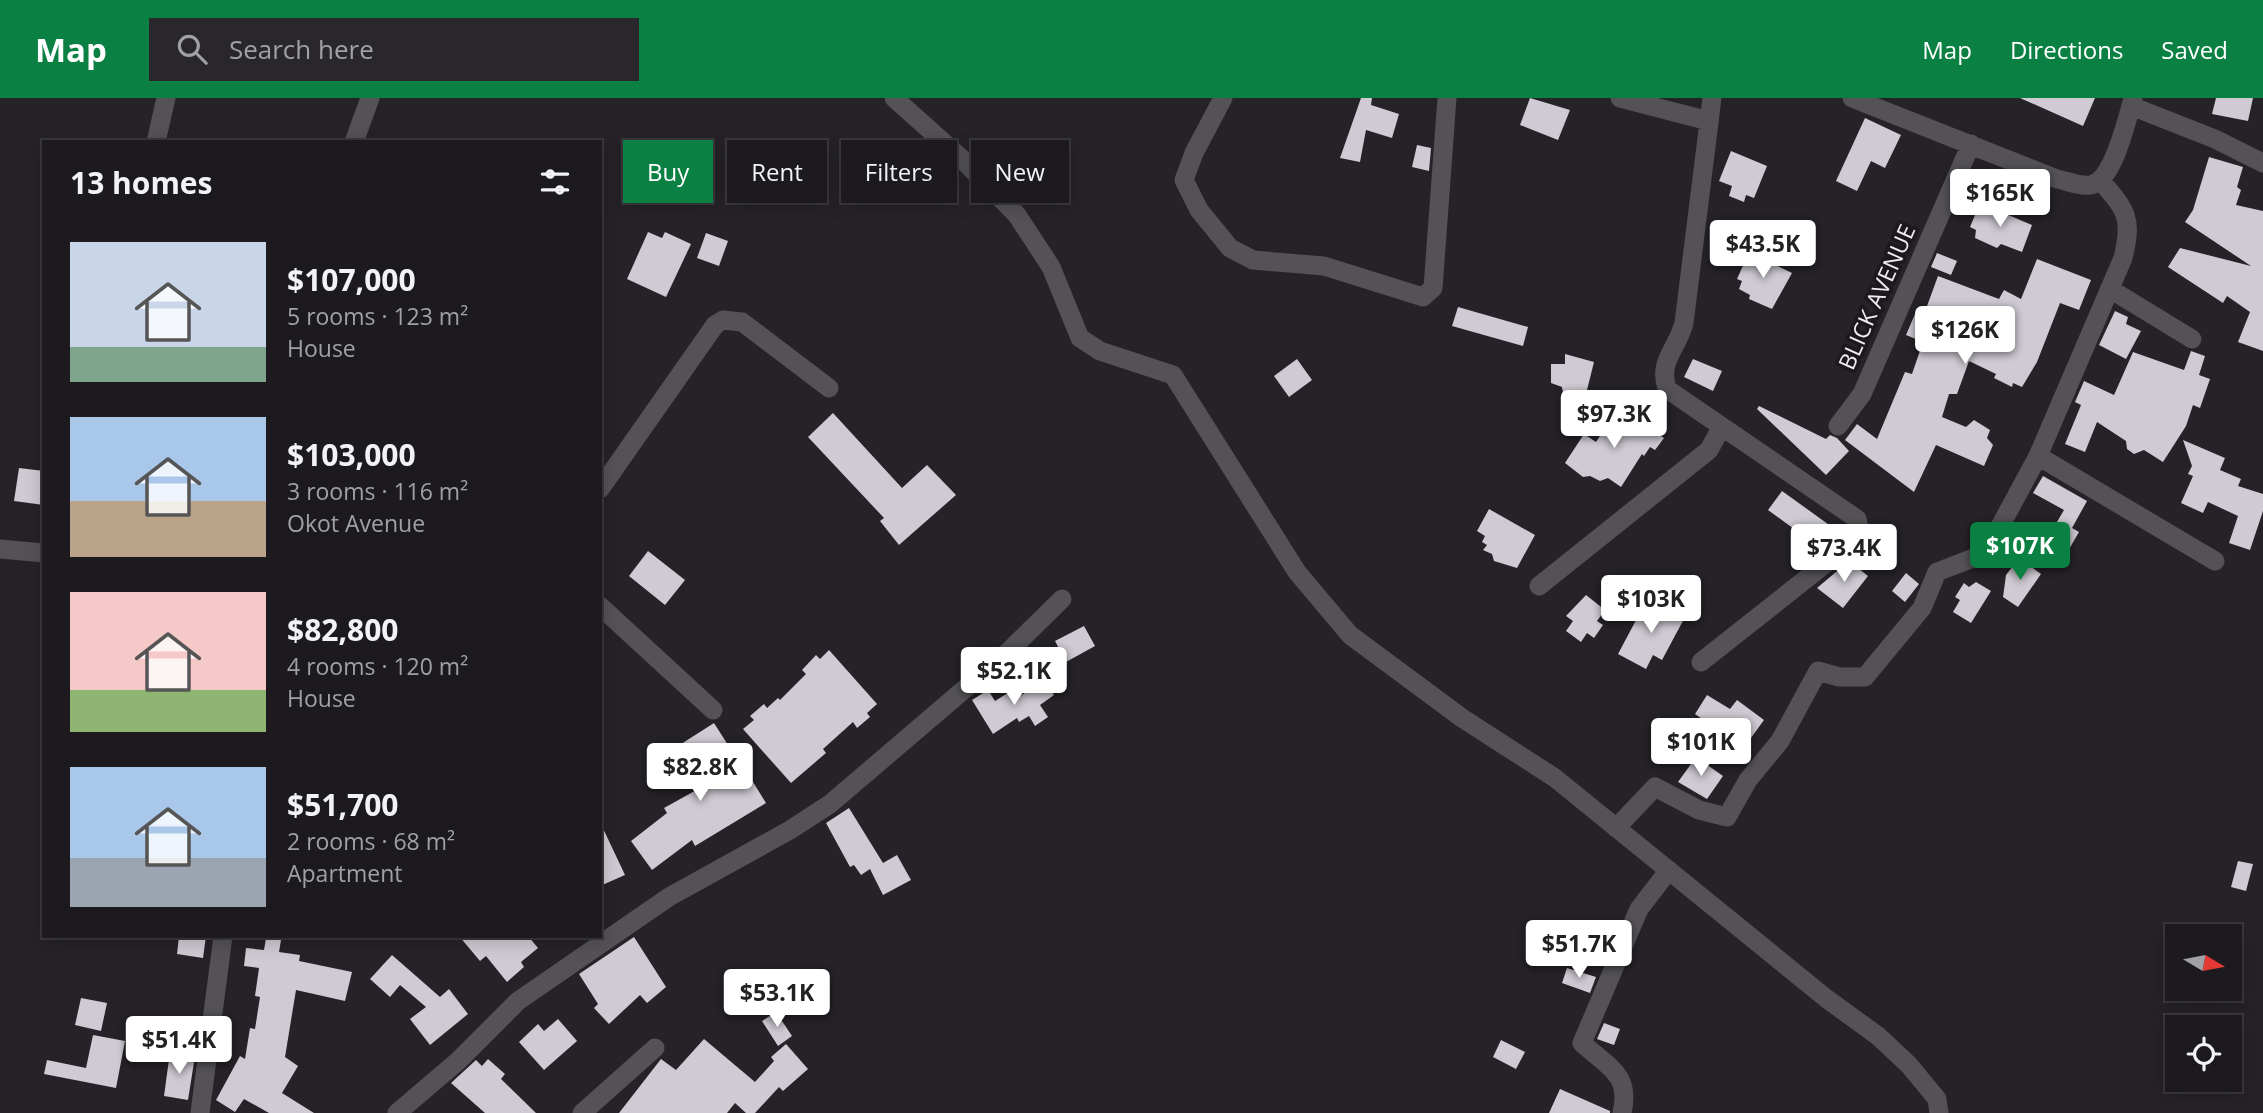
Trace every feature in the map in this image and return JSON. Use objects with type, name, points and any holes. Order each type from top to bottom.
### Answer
[{"type":"street","points":[[156,140],[166,98]]},
{"type":"street","points":[[355,140],[370,98]]},
{"type":"street","points":[[894,98],[961,158],[1017,215],[1051,267],[1080,338],[1110,355],[1173,375],[1297,572],[1350,635],[1462,718],[1555,778],[1827,999],[1878,1036],[1909,1065],[1937,1099],[1938,1113]]},
{"type":"street","points":[[1223,98],[1194,153],[1184,180],[1199,210],[1230,248],[1253,260],[1324,266],[1397,292],[1423,297],[1433,288],[1437,260],[1447,98]]},
{"type":"street","points":[[1620,98],[1709,121]]},
{"type":"street","points":[[1701,662],[1854,541],[1858,528],[1857,519],[1674,396],[1664,379],[1665,359],[1676,348],[1684,323],[1712,98]]},
{"type":"street","points":[[1852,98],[2057,179],[2090,185],[2100,180],[2117,150],[2132,102],[2263,163]]},
{"type":"street","name":"BLICK AVENUE","points":[[1838,426],[1862,394],[1971,144]]},
{"type":"street","points":[[1616,828],[1656,787],[1699,810],[1727,817],[1748,780],[1780,741],[1798,703],[1818,671],[1839,677],[1865,677],[1922,608],[1937,572],[1976,557],[1990,545],[2038,456],[2123,258],[2130,232],[2122,206],[2100,180]]},
{"type":"street","points":[[2110,289],[2192,339]]},
{"type":"street","points":[[602,486],[715,325],[723,320],[742,322],[829,388]]},
{"type":"street","points":[[1539,586],[1709,450],[1721,428]]},
{"type":"street","points":[[2038,456],[2215,561]]},
{"type":"street","points":[[0,549],[42,553]]},
{"type":"street","points":[[397,1113],[458,1061],[518,1001],[669,897],[790,830],[830,804],[1008,652],[1062,599]]},
{"type":"street","points":[[602,608],[713,710]]},
{"type":"street","points":[[1622,1113],[1626,1093],[1622,1079],[1582,1043],[1639,909],[1670,870]]},
{"type":"street","points":[[200,1113],[223,938]]},
{"type":"street","points":[[582,1113],[655,1048]]},
{"type":"building","points":[[1361,98],[1372,98],[1371,105],[1399,114],[1392,138],[1366,130],[1360,162],[1340,158]]},
{"type":"building","points":[[1530,98],[1570,110],[1558,140],[1520,125]]},
{"type":"building","points":[[2020,98],[2095,98],[2083,126]]},
{"type":"building","points":[[2216,98],[2253,98],[2248,121],[2212,114]]},
{"type":"building","points":[[1865,118],[1901,135],[1885,168],[1871,161],[1857,191],[1836,181]]},
{"type":"building","points":[[1417,145],[1431,148],[1429,171],[1412,167]]},
{"type":"building","points":[[1731,151],[1767,166],[1754,198],[1746,195],[1744,202],[1729,196],[1732,186],[1719,181]]},
{"type":"building","points":[[2209,157],[2243,167],[2237,187],[2241,190],[2236,205],[2263,211],[2263,351],[2238,342],[2250,312],[2227,296],[2223,303],[2168,267],[2180,248],[2251,266],[2185,222],[2193,210]]},
{"type":"building","points":[[1980,203],[2032,225],[2022,252],[2001,244],[1997,248],[1975,238],[1976,230],[1970,227]]},
{"type":"building","points":[[648,232],[662,238],[665,232],[691,244],[666,297],[627,279]]},
{"type":"building","points":[[706,233],[728,241],[719,266],[697,258]]},
{"type":"building","points":[[1749,252],[1792,273],[1772,309],[1749,299],[1750,295],[1739,289],[1742,281],[1737,279]]},
{"type":"building","points":[[1937,253],[1957,261],[1951,275],[1931,267]]},
{"type":"building","points":[[2037,259],[2091,280],[2079,310],[2060,303],[2037,362],[2022,387],[2013,383],[2012,387],[1994,378],[1996,374],[1969,361],[1957,394],[1949,394],[1942,417],[1966,427],[1974,420],[1990,430],[1987,438],[1993,445],[1984,466],[1936,445],[1914,492],[1845,440],[1857,424],[1877,439],[1905,372],[1912,374],[1923,342],[1906,335],[1915,314],[1923,317],[1938,276],[1999,299],[2004,290],[2021,299]]},
{"type":"building","points":[[1458,307],[1528,327],[1523,346],[1452,326]]},
{"type":"building","points":[[2115,311],[2128,317],[2126,324],[2141,331],[2126,359],[2099,345]]},
{"type":"building","points":[[2191,351],[2205,356],[2199,375],[2210,379],[2200,408],[2193,405],[2186,426],[2163,462],[2144,450],[2134,454],[2127,449],[2126,441],[2097,422],[2085,452],[2065,444],[2081,405],[2075,402],[2084,381],[2114,395],[2133,352],[2184,370]]},
{"type":"building","points":[[1565,354],[1594,362],[1585,398],[1563,393],[1562,387],[1551,383],[1551,364],[1565,364]]},
{"type":"building","points":[[1297,359],[1312,380],[1289,397],[1274,376]]},
{"type":"building","points":[[1693,359],[1722,371],[1713,391],[1684,377]]},
{"type":"building","points":[[1759,406],[1826,439],[1830,435],[1837,438],[1849,451],[1826,475],[1757,409]]},
{"type":"building","points":[[1618,408],[1664,438],[1655,450],[1650,447],[1644,456],[1642,454],[1621,487],[1608,478],[1600,481],[1590,476],[1583,477],[1565,463],[1584,434],[1596,442]]},
{"type":"building","points":[[833,413],[902,488],[927,465],[956,495],[899,545],[880,521],[884,518],[808,437]]},
{"type":"building","points":[[2183,440],[2225,458],[2220,470],[2241,479],[2238,486],[2263,494],[2263,511],[2250,550],[2229,543],[2238,516],[2208,502],[2203,513],[2181,503],[2193,476],[2188,474],[2192,466]]},
{"type":"building","points":[[19,468],[42,471],[42,505],[14,501]]},
{"type":"building","points":[[2043,476],[2087,501],[2072,528],[2079,532],[2068,551],[2047,539],[2064,510],[2033,493]]},
{"type":"building","points":[[1782,491],[1839,532],[1823,550],[1768,510]]},
{"type":"building","points":[[1489,509],[1535,535],[1517,568],[1494,561],[1492,554],[1483,550],[1487,545],[1482,542],[1485,536],[1477,531]]},
{"type":"building","points":[[648,551],[685,580],[665,605],[629,576]]},
{"type":"building","points":[[2019,558],[2041,574],[2018,607],[2003,597],[2006,575]]},
{"type":"building","points":[[1849,561],[1868,576],[1843,608],[1817,588]]},
{"type":"building","points":[[1906,573],[1919,584],[1905,602],[1892,591]]},
{"type":"building","points":[[1976,582],[1991,591],[1971,623],[1953,612],[1960,600],[1955,597],[1964,583],[1969,587]]},
{"type":"building","points":[[1586,595],[1605,610],[1597,621],[1603,625],[1594,638],[1587,633],[1581,642],[1566,631],[1573,621],[1566,616]]},
{"type":"building","points":[[1660,603],[1685,617],[1662,660],[1653,655],[1646,669],[1618,654],[1643,607],[1654,613]]},
{"type":"building","points":[[1084,626],[1095,646],[1066,662],[1055,641]]},
{"type":"building","points":[[829,650],[877,704],[867,713],[870,717],[857,728],[853,722],[823,749],[826,753],[791,783],[743,729],[754,720],[750,716],[764,704],[767,708],[778,698],[780,700],[806,674],[802,670],[816,655],[820,659]]},
{"type":"building","points":[[1043,680],[1054,695],[1040,705],[1048,717],[1035,726],[1029,716],[1019,722],[1017,718],[993,734],[972,700],[988,690],[995,701],[1011,691],[1016,699]]},
{"type":"building","points":[[1707,695],[1730,709],[1737,700],[1764,720],[1748,742],[1744,739],[1739,745],[1695,714]]},
{"type":"building","points":[[714,723],[728,745],[714,754],[733,783],[748,774],[766,803],[695,846],[692,840],[652,870],[631,841],[667,813],[664,808],[700,788],[695,780],[698,777],[678,746]]},
{"type":"building","points":[[1696,757],[1723,776],[1707,799],[1678,782]]},
{"type":"building","points":[[849,808],[883,863],[897,855],[911,880],[883,895],[870,869],[861,875],[854,865],[850,867],[826,823]]},
{"type":"building","points":[[602,826],[625,875],[602,885]]},
{"type":"building","points":[[2238,861],[2253,864],[2246,891],[2231,887]]},
{"type":"building","points":[[634,937],[666,987],[647,1003],[640,995],[609,1024],[594,1008],[598,1004],[579,974]]},
{"type":"building","points":[[179,938],[206,938],[203,958],[177,954]]},
{"type":"building","points":[[266,938],[281,940],[279,952],[300,955],[299,961],[352,972],[345,1001],[296,990],[285,1057],[298,1066],[282,1093],[314,1113],[269,1113],[244,1099],[235,1112],[216,1100],[240,1056],[245,1059],[250,1028],[255,1029],[260,997],[255,996],[259,968],[244,966],[246,948],[264,950]]},
{"type":"building","points":[[461,938],[530,938],[538,948],[521,962],[524,967],[507,982],[486,956],[480,961]]},
{"type":"building","points":[[392,955],[440,997],[449,989],[468,1014],[430,1045],[410,1019],[426,1007],[400,985],[390,997],[370,979]]},
{"type":"building","points":[[1567,968],[1596,977],[1590,993],[1562,983]]},
{"type":"building","points":[[81,998],[107,1003],[101,1031],[75,1025]]},
{"type":"building","points":[[776,1012],[792,1036],[778,1046],[762,1021]]},
{"type":"building","points":[[558,1019],[577,1041],[544,1070],[519,1042],[538,1024],[544,1031]]},
{"type":"building","points":[[1604,1023],[1620,1029],[1614,1045],[1597,1039]]},
{"type":"building","points":[[93,1035],[125,1041],[116,1088],[44,1074],[47,1060],[86,1068]]},
{"type":"building","points":[[704,1039],[755,1082],[774,1061],[771,1057],[786,1044],[808,1069],[783,1091],[779,1087],[755,1113],[746,1113],[735,1103],[727,1113],[619,1113],[661,1059],[676,1070]]},
{"type":"building","points":[[1501,1040],[1525,1052],[1516,1069],[1493,1057]]},
{"type":"building","points":[[170,1052],[195,1056],[188,1100],[164,1096]]},
{"type":"building","points":[[488,1059],[505,1074],[501,1079],[536,1113],[485,1113],[451,1083],[476,1060],[482,1066]]},
{"type":"building","points":[[1560,1089],[1610,1111],[1610,1113],[1549,1113]]}]
